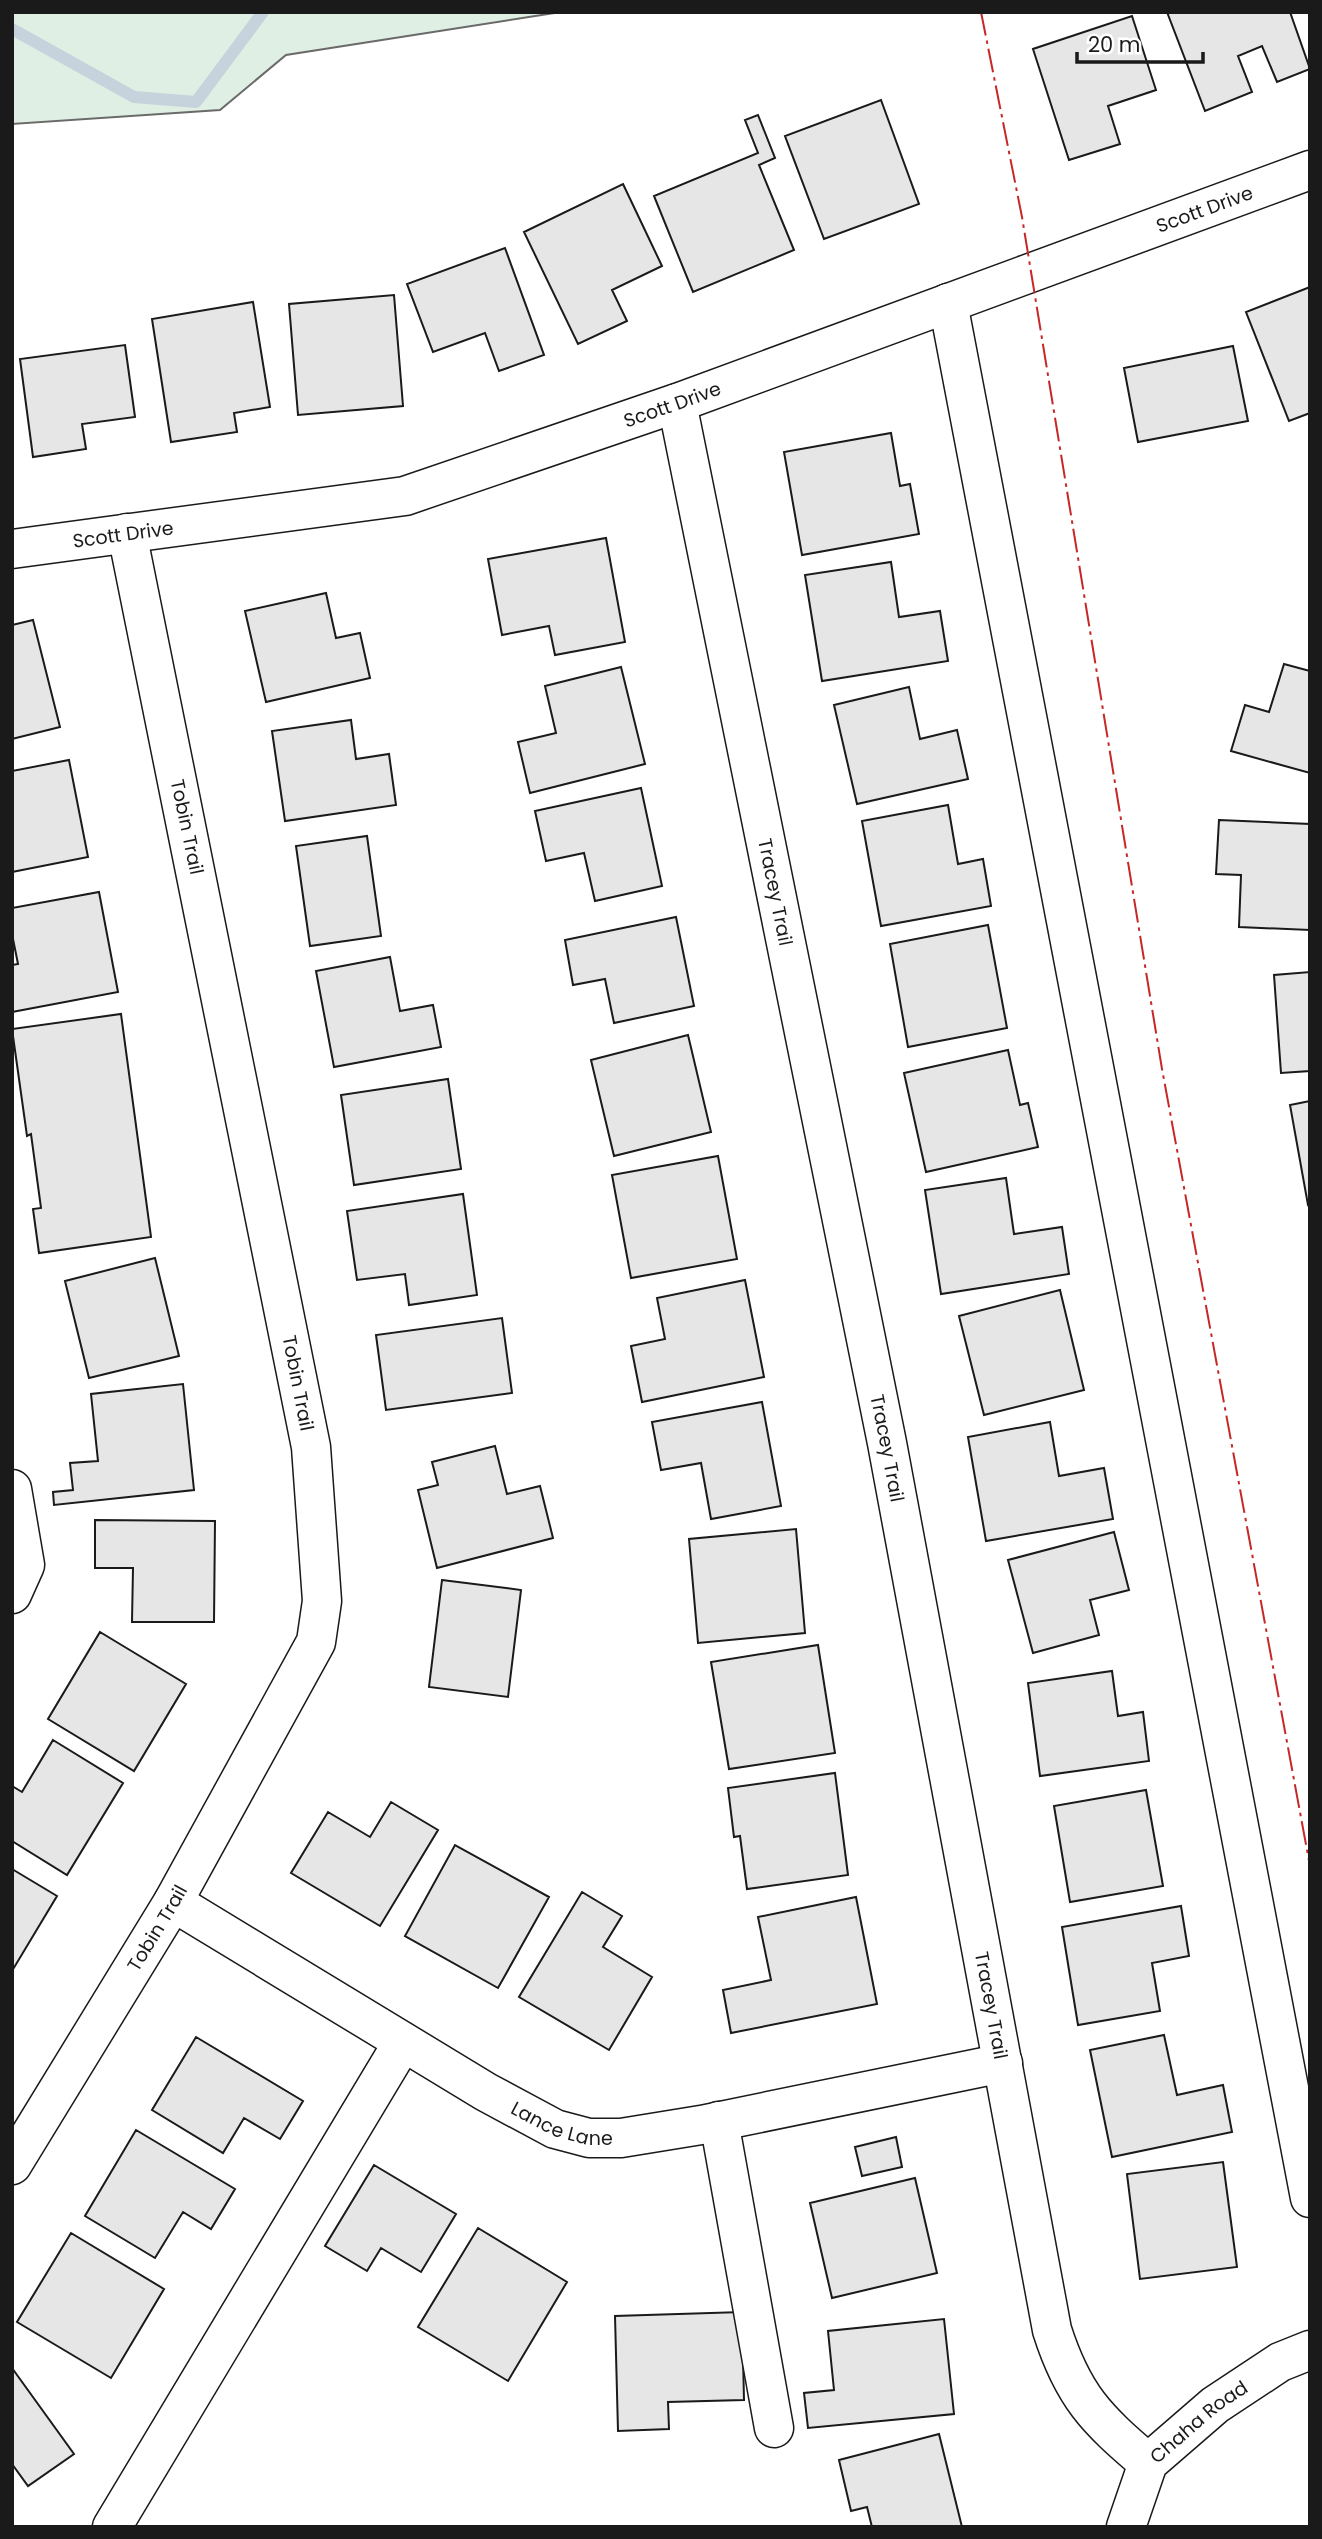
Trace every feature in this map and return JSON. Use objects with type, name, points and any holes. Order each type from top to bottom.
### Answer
[{"type":"street","name":"Scott Drive","points":[[12,549],[405,496],[677,402],[1310,170]]},
{"type":"street","points":[[948,303],[1310,2198]]},
{"type":"street","name":"Tracey Trail","points":[[677,402],[884,1429],[1052,2330],[1064,2368],[1093,2412],[1148,2463]]},
{"type":"street","name":"Tobin Trail","points":[[12,2165],[173,1902],[297,1682],[316,1642],[323,1601],[311,1447],[127,533]]},
{"type":"street","points":[[12,1489],[25,1565],[12,1594]]},
{"type":"street","name":"Lance Lane","points":[[173,1902],[403,2042],[555,2129],[589,2138],[621,2138],[719,2121],[1003,2063]]},
{"type":"street","points":[[112,2527],[403,2042]]},
{"type":"street","points":[[719,2121],[774,2428]]},
{"type":"street","name":"Chaha Road","points":[[1126,2527],[1148,2463],[1215,2405],[1280,2362],[1310,2350]]},
{"type":"green space","points":[[12,12],[561,12],[286,55],[220,110],[12,124]]},
{"type":"building","points":[[1167,12],[1290,12],[1310,69],[1277,82],[1262,46],[1238,56],[1252,92],[1205,111]]},
{"type":"building","points":[[1132,16],[1156,90],[1108,106],[1120,144],[1069,160],[1033,49]]},
{"type":"building","points":[[881,100],[919,204],[824,239],[785,136]]},
{"type":"building","points":[[758,115],[775,158],[759,165],[794,250],[693,292],[654,196],[758,153],[745,120]]},
{"type":"building","points":[[623,184],[662,266],[612,290],[627,321],[578,344],[524,232]]},
{"type":"building","points":[[505,248],[544,355],[499,371],[485,333],[433,352],[407,284]]},
{"type":"building","points":[[1310,287],[1310,413],[1289,421],[1246,312]]},
{"type":"building","points":[[394,295],[403,406],[298,415],[289,304]]},
{"type":"building","points":[[253,302],[270,407],[234,413],[237,432],[171,442],[152,319]]},
{"type":"building","points":[[125,345],[135,417],[82,424],[86,449],[33,457],[20,359]]},
{"type":"building","points":[[1233,346],[1248,421],[1138,442],[1124,368]]},
{"type":"building","points":[[891,433],[900,486],[910,484],[919,534],[802,555],[784,452]]},
{"type":"building","points":[[606,538],[625,642],[555,655],[549,626],[502,635],[488,559]]},
{"type":"building","points":[[891,562],[899,617],[940,611],[948,661],[822,681],[805,575]]},
{"type":"building","points":[[326,593],[336,638],[360,633],[370,678],[266,702],[245,611]]},
{"type":"building","points":[[33,620],[60,727],[12,739],[12,625]]},
{"type":"building","points":[[1284,664],[1310,671],[1310,773],[1231,751],[1245,705],[1269,712]]},
{"type":"building","points":[[621,667],[645,764],[530,793],[518,742],[556,733],[545,686]]},
{"type":"building","points":[[909,687],[920,739],[957,730],[968,779],[857,804],[834,705]]},
{"type":"building","points":[[351,720],[356,759],[389,754],[396,805],[285,821],[272,731]]},
{"type":"building","points":[[69,760],[88,857],[12,872],[12,771]]},
{"type":"building","points":[[641,788],[662,886],[595,901],[584,853],[546,861],[535,811]]},
{"type":"building","points":[[948,805],[958,864],[983,859],[991,906],[881,926],[862,821]]},
{"type":"building","points":[[1219,820],[1310,824],[1310,930],[1239,927],[1241,875],[1216,874]]},
{"type":"building","points":[[367,836],[381,936],[310,946],[296,846]]},
{"type":"building","points":[[99,892],[118,992],[12,1012],[12,965],[18,964],[12,934],[12,908]]},
{"type":"building","points":[[676,917],[694,1006],[614,1023],[605,979],[573,985],[565,940]]},
{"type":"building","points":[[988,925],[1007,1028],[908,1047],[890,944]]},
{"type":"building","points":[[390,957],[400,1011],[433,1005],[441,1047],[334,1067],[316,971]]},
{"type":"building","points":[[1310,972],[1310,1071],[1281,1073],[1274,975]]},
{"type":"building","points":[[121,1014],[151,1237],[39,1253],[33,1209],[41,1208],[31,1134],[27,1136],[12,1029]]},
{"type":"building","points":[[688,1035],[711,1132],[614,1156],[591,1060]]},
{"type":"building","points":[[1008,1050],[1020,1105],[1028,1103],[1038,1147],[926,1172],[904,1073]]},
{"type":"building","points":[[448,1079],[461,1169],[354,1185],[341,1095]]},
{"type":"building","points":[[1310,1101],[1310,1204],[1308,1205],[1290,1105]]},
{"type":"building","points":[[718,1156],[737,1259],[631,1278],[612,1175]]},
{"type":"building","points":[[1006,1178],[1014,1234],[1062,1227],[1069,1274],[941,1294],[925,1190]]},
{"type":"building","points":[[463,1194],[477,1295],[409,1305],[405,1274],[357,1280],[347,1211]]},
{"type":"building","points":[[155,1258],[179,1356],[89,1378],[65,1281]]},
{"type":"building","points":[[745,1280],[764,1377],[642,1402],[631,1346],[665,1339],[657,1298]]},
{"type":"building","points":[[1060,1290],[1084,1390],[984,1415],[959,1316]]},
{"type":"building","points":[[502,1318],[512,1393],[386,1410],[376,1335]]},
{"type":"building","points":[[183,1384],[194,1490],[54,1505],[53,1492],[73,1490],[70,1463],[98,1461],[91,1394]]},
{"type":"building","points":[[762,1402],[781,1506],[711,1519],[701,1463],[661,1470],[652,1422]]},
{"type":"building","points":[[1050,1422],[1059,1476],[1104,1468],[1113,1519],[986,1541],[968,1437]]},
{"type":"building","points":[[495,1446],[507,1494],[540,1486],[553,1538],[437,1568],[418,1490],[438,1485],[432,1462]]},
{"type":"building","points":[[95,1520],[215,1521],[214,1622],[132,1622],[133,1568],[95,1568]]},
{"type":"building","points":[[796,1529],[805,1633],[698,1643],[689,1539]]},
{"type":"building","points":[[1114,1532],[1129,1590],[1090,1600],[1099,1635],[1033,1653],[1008,1560]]},
{"type":"building","points":[[442,1580],[521,1590],[508,1697],[429,1687]]},
{"type":"building","points":[[100,1632],[186,1684],[134,1771],[48,1719]]},
{"type":"building","points":[[818,1645],[835,1753],[729,1769],[711,1662]]},
{"type":"building","points":[[1112,1671],[1118,1716],[1143,1712],[1149,1761],[1040,1776],[1028,1683]]},
{"type":"building","points":[[53,1740],[123,1783],[67,1875],[12,1841],[12,1786],[22,1792]]},
{"type":"building","points":[[835,1773],[848,1875],[747,1889],[740,1836],[734,1837],[728,1788]]},
{"type":"building","points":[[1146,1790],[1163,1886],[1070,1902],[1054,1806]]},
{"type":"building","points":[[391,1802],[438,1830],[380,1926],[291,1873],[328,1812],[370,1837]]},
{"type":"building","points":[[455,1845],[549,1897],[498,1988],[405,1936]]},
{"type":"building","points":[[12,1869],[57,1896],[12,1971]]},
{"type":"building","points":[[582,1892],[622,1916],[603,1947],[652,1977],[609,2050],[519,1997]]},
{"type":"building","points":[[856,1897],[877,2004],[731,2033],[723,1990],[771,1980],[758,1917]]},
{"type":"building","points":[[1181,1906],[1189,1956],[1152,1963],[1160,2011],[1078,2025],[1062,1927]]},
{"type":"building","points":[[1164,2035],[1177,2095],[1223,2085],[1232,2132],[1112,2157],[1090,2050]]},
{"type":"building","points":[[196,2037],[303,2101],[280,2139],[244,2118],[223,2153],[152,2110]]},
{"type":"building","points":[[136,2130],[235,2189],[211,2229],[183,2212],[155,2258],[85,2216]]},
{"type":"building","points":[[896,2137],[902,2167],[862,2176],[855,2147]]},
{"type":"building","points":[[1223,2162],[1237,2267],[1140,2279],[1127,2174]]},
{"type":"building","points":[[374,2165],[456,2214],[421,2272],[381,2248],[367,2271],[325,2246]]},
{"type":"building","points":[[915,2178],[937,2273],[832,2298],[810,2203]]},
{"type":"building","points":[[478,2228],[567,2282],[508,2381],[418,2327]]},
{"type":"building","points":[[71,2233],[164,2289],[111,2378],[17,2322]]},
{"type":"building","points":[[742,2312],[744,2400],[668,2402],[669,2429],[618,2431],[615,2316]]},
{"type":"building","points":[[944,2319],[954,2414],[808,2428],[804,2393],[834,2390],[828,2331]]},
{"type":"building","points":[[12,2368],[74,2454],[28,2486],[12,2464]]},
{"type":"building","points":[[939,2434],[962,2527],[872,2527],[867,2507],[851,2511],[839,2460]]},
{"type":"waterway","points":[[12,29],[134,97],[196,102],[263,12]]},
{"type":"power","points":[[981,12],[1022,217],[1162,1069],[1310,1866]]}]
